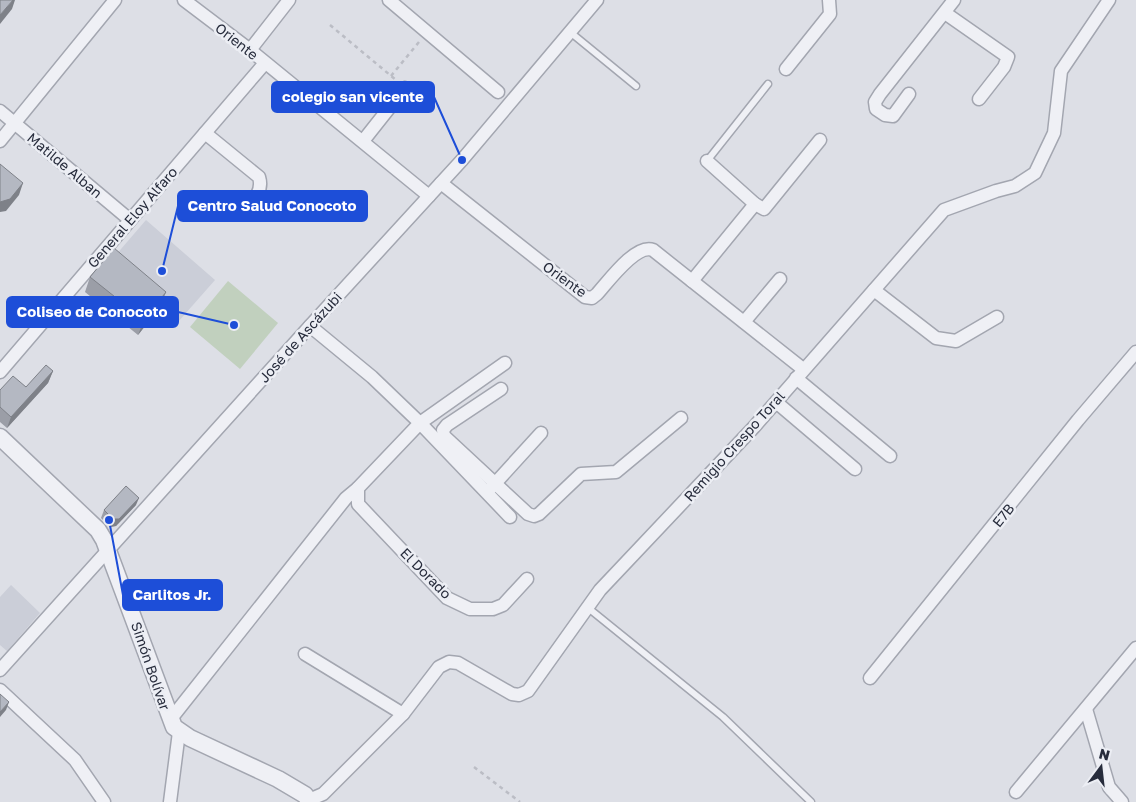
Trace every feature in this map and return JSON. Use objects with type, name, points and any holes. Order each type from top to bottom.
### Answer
[{"type":"street","points":[[0,141],[115,0]]},
{"type":"street","name":"Oriente","points":[[184,0],[250,50],[429,196]]},
{"type":"street","points":[[250,50],[289,0]]},
{"type":"street","points":[[388,0],[498,92]]},
{"type":"street","name":"José de Ascázubi","points":[[0,670],[462,160],[597,0]]},
{"type":"street","points":[[786,69],[830,14],[829,0]]},
{"type":"street","points":[[910,94],[893,116],[885,115],[876,109],[876,102],[880,94],[954,0]]},
{"type":"street","name":"Remigio Crespo Toral","points":[[309,801],[324,794],[403,714],[440,667],[449,662],[458,663],[512,694],[519,695],[528,691],[600,590],[776,402],[944,210],[1015,186],[1035,173],[1054,133],[1061,71],[1109,0]]},
{"type":"street","points":[[945,13],[1008,57],[1004,67],[979,99]]},
{"type":"street","name":"General Eloy Alfaro","points":[[0,372],[265,63]]},
{"type":"street","points":[[363,141],[405,88]]},
{"type":"street","name":"Matilde Alban","points":[[0,111],[130,220]]},
{"type":"street","points":[[205,133],[259,178],[261,184],[260,193],[241,213]]},
{"type":"street","points":[[707,161],[754,204],[764,209],[820,140]]},
{"type":"street","name":"Oriente","points":[[441,183],[586,297],[595,296],[635,253],[647,248],[658,253],[744,322],[890,456]]},
{"type":"street","points":[[692,281],[754,204]]},
{"type":"street","points":[[744,322],[780,278]]},
{"type":"street","points":[[874,290],[936,338],[956,341],[997,317]]},
{"type":"street","points":[[310,326],[372,377],[490,488],[528,514],[534,516],[539,514],[581,474],[616,472],[681,418]]},
{"type":"street","name":"E7B","points":[[870,678],[1078,420],[1136,352]]},
{"type":"street","points":[[170,802],[174,726],[346,498],[358,488],[420,423],[505,363]]},
{"type":"street","points":[[501,389],[443,430],[444,436],[490,488],[510,517]]},
{"type":"street","points":[[776,402],[855,470]]},
{"type":"street","points":[[490,488],[541,433]]},
{"type":"street","name":"Simón Bolívar","points":[[0,437],[98,530],[109,550],[174,726]]},
{"type":"street","name":"El Dorado","points":[[358,488],[358,504],[447,598],[470,609],[494,609],[503,605],[528,579]]},
{"type":"street","points":[[1016,792],[1136,648]]},
{"type":"street","points":[[306,654],[403,714]]},
{"type":"street","points":[[0,690],[76,760],[104,802]]},
{"type":"street","points":[[1086,709],[1109,787],[1122,802]]},
{"type":"street","points":[[174,726],[278,779],[305,795],[309,801]]},
{"type":"lane","points":[[570,32],[636,86]]},
{"type":"lane","points":[[707,161],[768,84]]},
{"type":"lane","points":[[587,607],[723,717],[811,802]]},
{"type":"path","points":[[330,25],[405,88]]},
{"type":"path","points":[[391,76],[428,32]]},
{"type":"path","points":[[474,768],[520,802]]},
{"type":"shaded area","points":[[146,220],[215,280],[178,322],[109,263]]},
{"type":"shaded area","points":[[11,585],[40,613],[7,651],[0,645],[0,597]]},
{"type":"green space","points":[[228,281],[278,323],[240,369],[190,327]]},
{"type":"building","points":[[0,0],[13,0],[0,15]]},
{"type":"building","points":[[0,164],[23,183],[10,199],[0,202]]},
{"type":"building","points":[[114,248],[166,292],[144,320],[90,277]]},
{"type":"building","points":[[46,365],[53,371],[11,417],[0,407],[0,390],[13,376],[26,387]]},
{"type":"building","points":[[126,486],[139,498],[119,519],[113,519],[104,510]]},
{"type":"building","points":[[0,694],[9,702],[0,712]]},
{"type":"place","name":"colegio san vicente","points":[[462,160]]},
{"type":"place","name":"Centro Salud Conocoto","points":[[162,271]]},
{"type":"place","name":"Coliseo de Conocoto","points":[[234,325]]},
{"type":"place","name":"Carlitos Jr.","points":[[109,520]]}]
